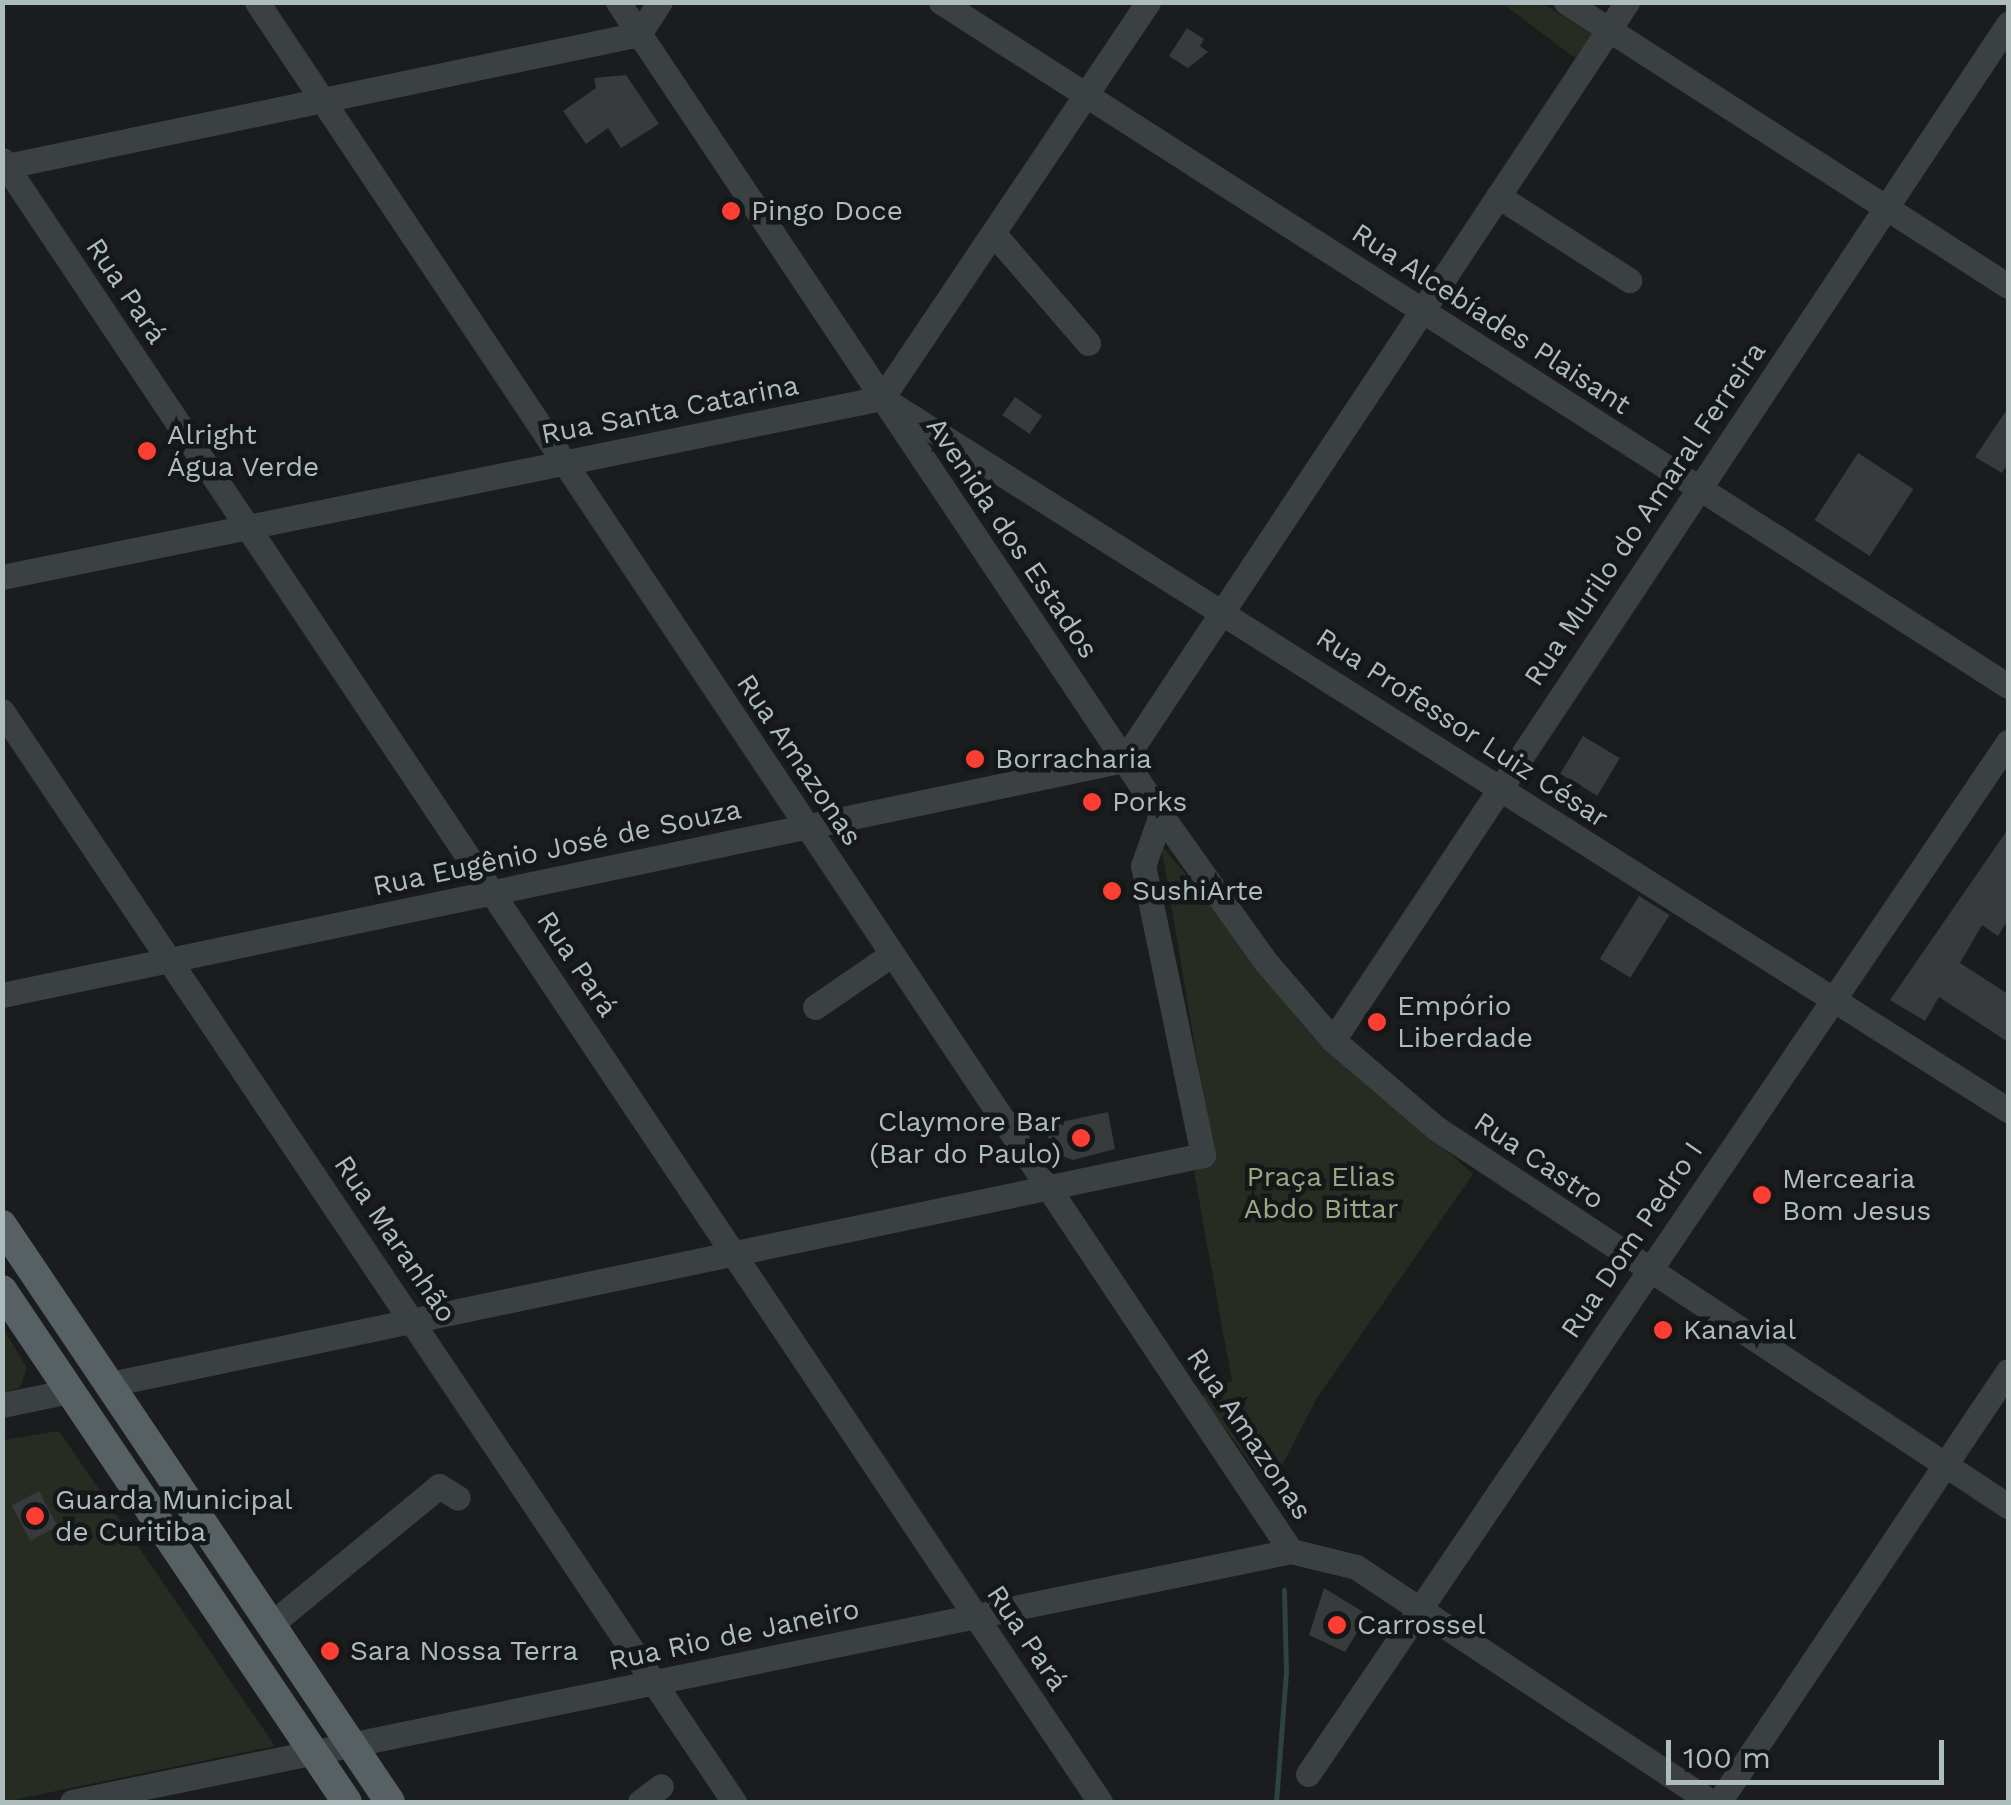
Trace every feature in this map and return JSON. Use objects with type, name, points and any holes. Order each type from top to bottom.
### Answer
[{"type":"main road","points":[[2,1225],[390,1802]]},
{"type":"main road","points":[[2,1290],[347,1802]]},
{"type":"street","name":"Rua Amazonas","points":[[257,2],[804,827],[1291,1551]]},
{"type":"street","name":"Avenida dos Estados","points":[[618,2],[1161,815]]},
{"type":"street","points":[[4,164],[639,34],[660,2]]},
{"type":"street","name":"Rua Alcebíades Plaisant","points":[[941,2],[2008,686]]},
{"type":"street","points":[[882,398],[1148,2]]},
{"type":"street","points":[[1566,2],[2008,286]]},
{"type":"street","points":[[1124,760],[1626,2]]},
{"type":"street","name":"Rua Murilo do Amaral Ferreira","points":[[1334,1040],[1497,787],[2008,24]]},
{"type":"street","name":"Rua Pará","points":[[4,164],[1100,1802]]},
{"type":"street","points":[[1498,196],[1628,280]]},
{"type":"street","points":[[994,234],[1088,343]]},
{"type":"street","name":"Rua Santa Catarina","points":[[2,578],[882,398]]},
{"type":"street","name":"Rua Professor Luiz César","points":[[882,398],[2008,1110]]},
{"type":"street","name":"Rua Maranhão","points":[[2,711],[734,1802]]},
{"type":"street","name":"Rua Dom Pedro I","points":[[1308,1774],[1417,1607],[2008,742]]},
{"type":"street","name":"Rua Eugênio José de Souza","points":[[2,995],[1124,760]]},
{"type":"street","points":[[110,1384],[1203,1156],[1143,866],[1161,815]]},
{"type":"street","name":"Rua Castro","points":[[1161,815],[1266,961],[1334,1040],[1436,1128],[2008,1506]]},
{"type":"street","points":[[815,1008],[892,954]]},
{"type":"street","points":[[1719,1802],[2008,1371]]},
{"type":"street","points":[[2,1405],[70,1391]]},
{"type":"street","points":[[270,1625],[440,1486],[458,1498]]},
{"type":"street","points":[[1291,1551],[1340,1560],[1711,1802]]},
{"type":"street","name":"Rua Rio de Janeiro","points":[[72,1802],[1291,1551]]},
{"type":"street","points":[[640,1802],[661,1786]]},
{"type":"green space","points":[[1502,3],[1542,3],[1593,34],[1575,58]]},
{"type":"green space","name":"Praça Elias Abdo Bittar","points":[[1161,845],[1344,1060],[1473,1174],[1317,1398],[1270,1489],[1201,1396],[1232,1381],[1194,1172],[1212,1147]]},
{"type":"green space","points":[[2,1326],[27,1368],[20,1387],[2,1393]]},
{"type":"green space","points":[[59,1431],[275,1746],[3,1802],[3,1440]]},
{"type":"building","points":[[1187,28],[1204,39],[1200,46],[1208,52],[1188,68],[1169,56]]},
{"type":"building","points":[[626,75],[659,124],[621,148],[608,128],[586,144],[563,111],[596,88],[594,78]]},
{"type":"building","points":[[1015,397],[1042,416],[1029,434],[1002,415]]},
{"type":"building","points":[[2008,408],[2008,463],[2002,473],[1975,457]]},
{"type":"building","points":[[1858,453],[1913,489],[1870,556],[1814,520]]},
{"type":"building","points":[[1583,736],[1620,758],[1597,796],[1560,774]]},
{"type":"building","points":[[2008,829],[2008,920],[1998,936],[1982,925],[1960,963],[2008,994],[2008,1042],[1939,997],[1925,1021],[1890,1000]]},
{"type":"building","points":[[1639,896],[1670,915],[1630,978],[1600,959]]},
{"type":"building","name":"Claymore Bar (Bar do Paulo)","points":[[1108,1112],[1115,1149],[1073,1160],[1059,1155],[1042,1126]]},
{"type":"building","name":"Guarda Municipal de Curitiba","points":[[39,1491],[58,1526],[30,1541],[12,1506]]},
{"type":"building","name":"Carrossel","points":[[1324,1588],[1368,1615],[1345,1652],[1309,1635]]},
{"type":"waterway","points":[[1276,1802],[1286,1672],[1284,1590]]},
{"type":"place","name":"Pingo Doce","points":[[731,211]]},
{"type":"place","name":"Alright Água Verde","points":[[147,451]]},
{"type":"place","name":"Borracharia","points":[[975,759]]},
{"type":"place","name":"Porks","points":[[1092,802]]},
{"type":"place","name":"SushiArte","points":[[1112,891]]},
{"type":"place","name":"Empório Liberdade","points":[[1377,1022]]},
{"type":"place","name":"Claymore Bar (Bar do Paulo)","points":[[1081,1138]]},
{"type":"place","name":"Mercearia Bom Jesus","points":[[1762,1195]]},
{"type":"place","name":"Kanavial","points":[[1663,1330]]},
{"type":"place","name":"Guarda Municipal de Curitiba","points":[[35,1516]]},
{"type":"place","name":"Carrossel","points":[[1337,1625]]},
{"type":"place","name":"Sara Nossa Terra","points":[[330,1651]]}]
